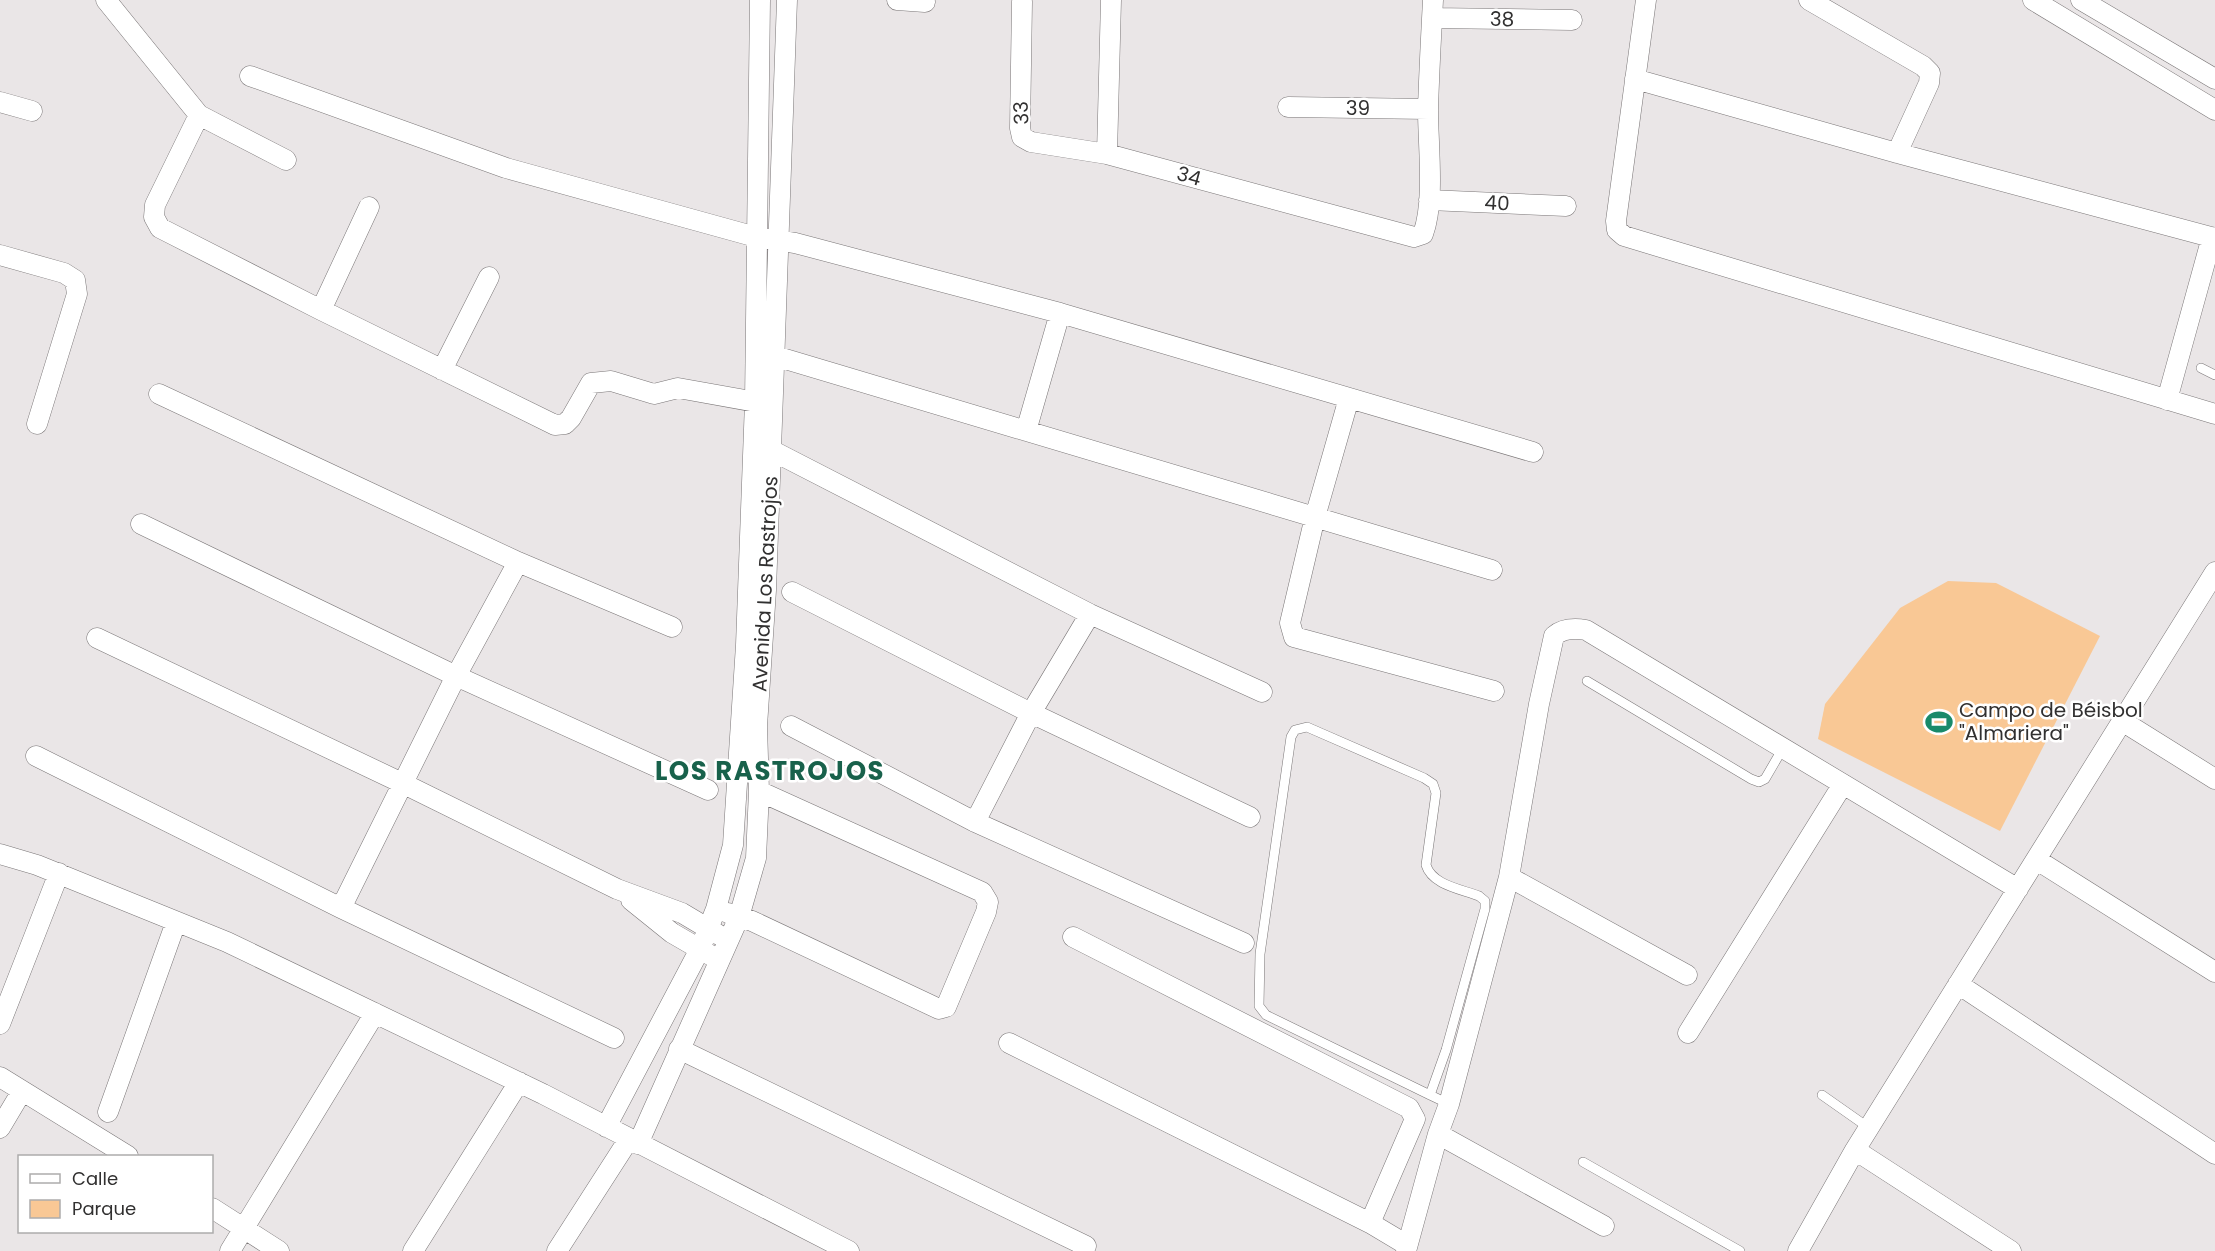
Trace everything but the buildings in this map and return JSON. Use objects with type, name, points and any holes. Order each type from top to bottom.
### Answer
[{"type":"street","points":[[105,0],[199,115],[286,160]]},
{"type":"street","name":"Avenida Los Rastrojos","points":[[760,0],[756,237],[765,353]]},
{"type":"street","name":"Avenida Los Rastrojos","points":[[606,1127],[700,949],[716,909],[733,845],[762,448],[765,353],[778,242],[787,0]]},
{"type":"street","points":[[897,0],[925,2]]},
{"type":"street","points":[[1107,154],[1111,0]]},
{"type":"street","points":[[1646,0],[1616,221],[1617,230],[1624,237],[2215,414]]},
{"type":"street","points":[[1809,0],[1923,66],[1930,73],[1929,83],[1896,153]]},
{"type":"street","points":[[2033,0],[2215,110]]},
{"type":"street","points":[[2081,0],[2215,79]]},
{"type":"street","name":"33","points":[[1022,2],[1020,128],[1022,137],[1031,142],[1107,154]]},
{"type":"street","points":[[1429,200],[1428,109],[1432,9]]},
{"type":"street","name":"38","points":[[1432,9],[1572,20]]},
{"type":"street","points":[[250,76],[506,168],[756,237],[795,243],[1060,314],[1533,452]]},
{"type":"street","points":[[1635,79],[1896,153],[2214,238],[2167,400]]},
{"type":"street","points":[[0,102],[32,111]]},
{"type":"street","name":"39","points":[[1288,107],[1428,109]]},
{"type":"street","points":[[199,115],[155,205],[154,217],[160,228],[555,425],[565,424],[571,418],[591,383],[600,381],[611,381],[654,394],[678,388],[764,403]]},
{"type":"street","name":"34","points":[[1107,154],[1414,237],[1423,234],[1429,200]]},
{"type":"street","name":"40","points":[[1429,200],[1566,206]]},
{"type":"street","points":[[321,310],[369,207]]},
{"type":"street","points":[[0,255],[64,273],[75,280],[77,294],[38,424]]},
{"type":"street","points":[[442,370],[489,277]]},
{"type":"street","points":[[1026,431],[1060,314]]},
{"type":"street","points":[[765,353],[1492,570]]},
{"type":"street","points":[[159,394],[518,562],[672,627]]},
{"type":"street","points":[[1349,398],[1315,517],[1290,623],[1294,637],[1494,691]]},
{"type":"street","points":[[762,448],[1090,614],[1262,692]]},
{"type":"street","name":"Avenida Los Rastrojos","points":[[557,1251],[633,1141],[720,961],[739,917],[756,858],[759,791],[758,726],[766,590],[762,448]]},
{"type":"street","points":[[141,524],[456,676],[708,790]]},
{"type":"street","points":[[340,908],[456,676],[518,562]]},
{"type":"street","points":[[1798,1251],[1855,1150],[2214,574]]},
{"type":"street","points":[[792,592],[1031,713],[1250,817]]},
{"type":"street","points":[[975,822],[1031,713],[1090,614]]},
{"type":"street","points":[[1009,1043],[1370,1223],[1407,1248],[1438,1134],[1449,1104],[1509,878],[1539,704],[1554,636],[1559,632],[1575,628],[1586,630],[2018,889]]},
{"type":"street","points":[[97,639],[402,783],[617,889],[682,913],[729,940]]},
{"type":"street","points":[[2122,721],[2215,779]]},
{"type":"street","points":[[791,726],[975,822],[1244,943]]},
{"type":"street","points":[[36,756],[340,908],[614,1038]]},
{"type":"street","points":[[1688,1033],[1843,784]]},
{"type":"street","points":[[716,909],[752,921],[939,1009],[946,1007],[986,912],[988,902],[982,892],[759,791]]},
{"type":"street","points":[[0,855],[59,873],[227,942],[519,1082],[849,1251]]},
{"type":"street","points":[[2037,860],[2215,972]]},
{"type":"street","points":[[0,1024],[59,873]]},
{"type":"street","points":[[1509,878],[1687,975]]},
{"type":"street","points":[[617,889],[654,920],[720,961]]},
{"type":"street","points":[[108,1112],[176,922]]},
{"type":"street","points":[[1073,937],[1409,1108],[1415,1119],[1370,1223]]},
{"type":"street","points":[[1958,984],[2215,1154]]},
{"type":"street","points":[[230,1251],[375,1013]]},
{"type":"street","points":[[679,1049],[1086,1246]]},
{"type":"street","points":[[0,1077],[126,1155]]},
{"type":"street","points":[[413,1251],[519,1082]]},
{"type":"street","points":[[0,1128],[22,1091]]},
{"type":"street","points":[[1438,1134],[1604,1226]]},
{"type":"street","points":[[1855,1150],[2011,1251]]},
{"type":"street","points":[[213,1209],[279,1251]]},
{"type":"lane","points":[[2201,368],[2215,375]]},
{"type":"lane","points":[[1587,681],[1759,782],[1765,779],[1782,748]]},
{"type":"lane","points":[[1430,1095],[1446,1050],[1485,909],[1485,901],[1479,896],[1436,879],[1429,873],[1426,865],[1436,793],[1433,784],[1307,727],[1295,729],[1291,737],[1260,954],[1259,1006],[1266,1015],[1430,1095],[1449,1104]]},
{"type":"lane","points":[[1822,1095],[1869,1128]]},
{"type":"lane","points":[[1583,1162],[1740,1251]]},
{"type":"green space","name":"Campo de Béisbol \"Almariera\"","points":[[1948,581],[1996,583],[2100,636],[2000,831],[1818,739],[1825,704],[1900,608]]},
{"type":"place","name":"Campo de Béisbol \"Almariera\"","points":[[1939,722]]},
{"type":"district","name":"LOS RASTROJOS","points":[[770,771]]}]
